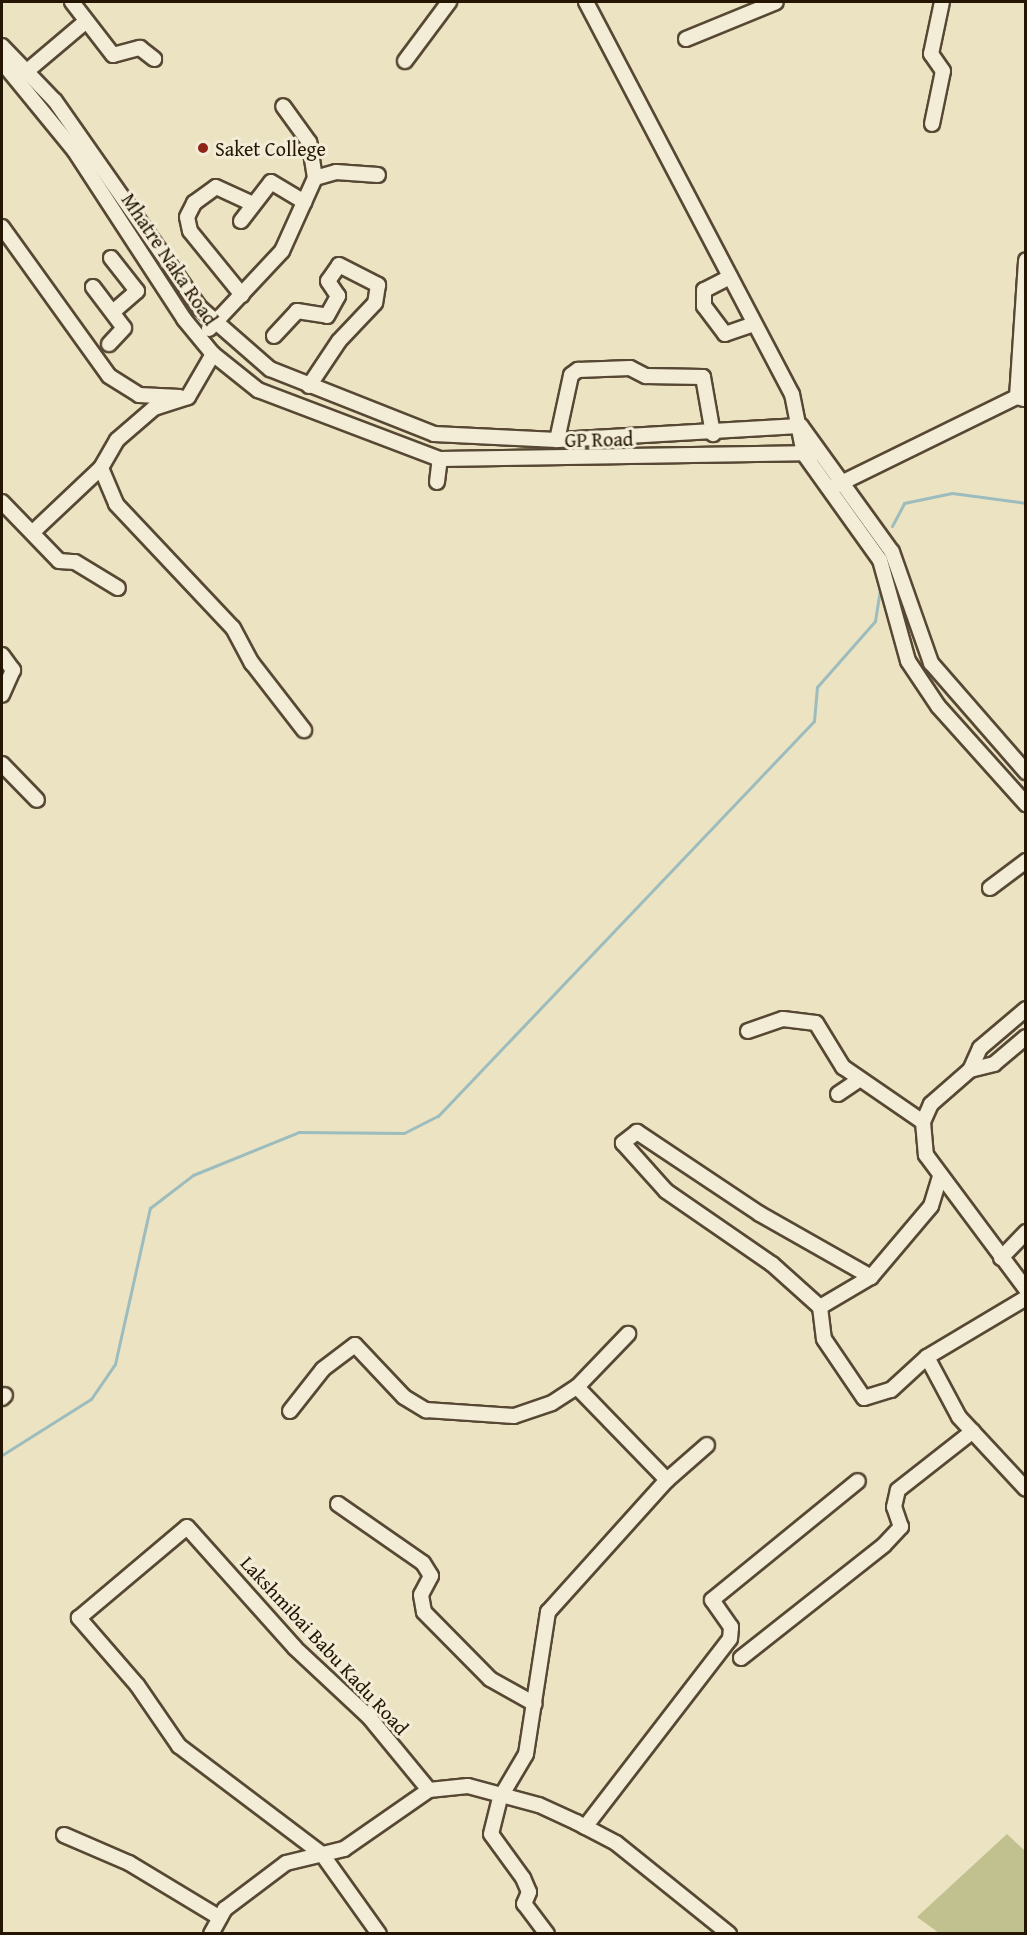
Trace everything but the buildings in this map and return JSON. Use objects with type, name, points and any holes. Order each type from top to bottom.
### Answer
[{"type":"street","points":[[72,2],[85,22],[113,55],[140,48],[154,59]]},
{"type":"street","points":[[405,61],[449,2]]},
{"type":"street","points":[[586,2],[792,394],[801,426],[797,438],[804,454],[892,552],[931,663],[1023,778],[1026,804]]},
{"type":"street","points":[[687,39],[776,2]]},
{"type":"street","points":[[932,124],[943,71],[931,54],[942,2]]},
{"type":"street","points":[[22,75],[85,22]]},
{"type":"street","name":"Mhatre Naka Road","points":[[2,46],[213,324],[270,369],[388,417]]},
{"type":"street","name":"Mhatre Naka Road","points":[[2,62],[22,75]]},
{"type":"street","points":[[200,339],[282,251],[315,178],[309,142],[283,106]]},
{"type":"street","name":"Mhatre Naka Road","points":[[80,146],[148,265],[213,354],[258,390],[382,441]]},
{"type":"street","points":[[315,178],[336,172],[378,176]]},
{"type":"street","points":[[241,221],[271,182],[304,202]]},
{"type":"street","points":[[242,295],[190,231],[188,217],[194,203],[216,187],[253,204]]},
{"type":"street","points":[[2,227],[109,376],[139,395],[188,397]]},
{"type":"street","points":[[111,258],[136,292],[113,312]]},
{"type":"street","points":[[834,486],[1021,398],[1026,260]]},
{"type":"street","points":[[129,281],[148,265]]},
{"type":"street","points":[[274,336],[297,311],[327,316],[338,296],[328,281],[339,265],[378,285],[375,303],[339,341],[309,386]]},
{"type":"street","points":[[730,277],[704,290],[704,306],[725,334],[754,324]]},
{"type":"street","points":[[93,287],[124,328],[108,344]]},
{"type":"street","points":[[33,532],[101,468],[117,440],[154,408],[188,397],[213,354]]},
{"type":"street","points":[[557,440],[570,375],[578,370],[630,368],[646,376],[703,377],[713,434]]},
{"type":"street","points":[[315,415],[325,392]]},
{"type":"street","points":[[382,441],[388,417]]},
{"type":"street","name":"GP Road","points":[[388,417],[434,434],[557,440],[713,434],[801,426]]},
{"type":"street","points":[[801,426],[811,432],[834,486],[880,560],[916,674],[1023,778]]},
{"type":"street","name":"GP Road","points":[[382,441],[440,459],[819,453]]},
{"type":"street","points":[[437,482],[440,459]]},
{"type":"street","points":[[101,468],[116,504],[233,628],[252,663],[304,730]]},
{"type":"street","points":[[3,509],[33,532],[60,561],[75,562],[118,588]]},
{"type":"street","points":[[2,655],[13,670],[2,695]]},
{"type":"street","points":[[916,674],[931,663]]},
{"type":"street","points":[[2,764],[37,800]]},
{"type":"street","points":[[990,888],[1026,861]]},
{"type":"street","points":[[1026,1009],[980,1048],[970,1070],[931,1104],[923,1122],[926,1155],[1026,1289]]},
{"type":"street","points":[[748,1031],[783,1019],[816,1023],[843,1067],[923,1122]]},
{"type":"street","points":[[970,1070],[994,1064],[1026,1037]]},
{"type":"street","points":[[838,1094],[859,1080]]},
{"type":"street","points":[[871,1277],[760,1214],[637,1132],[623,1143],[666,1191],[772,1264],[820,1307],[824,1339],[864,1398],[891,1389],[927,1357],[1026,1298]]},
{"type":"street","points":[[820,1307],[871,1277],[931,1206],[940,1176]]},
{"type":"street","points":[[1001,1258],[1026,1232]]},
{"type":"street","points":[[290,1411],[323,1369],[355,1345],[404,1397],[426,1410],[514,1416],[552,1403],[577,1388],[628,1335]]},
{"type":"street","points":[[927,1357],[973,1431],[1026,1489]]},
{"type":"street","points":[[577,1388],[667,1480]]},
{"type":"street","points":[[741,1658],[884,1545],[900,1527],[894,1507],[898,1490],[973,1431]]},
{"type":"street","points":[[547,1934],[524,1904],[529,1892],[523,1878],[491,1834],[500,1798],[526,1754],[548,1612],[667,1480],[707,1445]]},
{"type":"street","points":[[585,1827],[730,1639],[731,1627],[712,1600],[858,1481]]},
{"type":"street","points":[[338,1504],[423,1563],[431,1576],[421,1595],[424,1612],[490,1680],[535,1704]]},
{"type":"street","name":"Lakshmibai Babu Kadu Road","points":[[322,1854],[179,1746],[137,1685],[79,1618],[187,1527],[295,1648],[369,1717],[429,1790]]},
{"type":"street","points":[[211,1934],[220,1918],[286,1863],[353,1843],[429,1790],[468,1786],[500,1798],[539,1805],[616,1843],[729,1934]]},
{"type":"street","points":[[64,1835],[129,1863],[220,1918]]},
{"type":"street","points":[[322,1854],[379,1934]]},
{"type":"green space","points":[[1007,1834],[1025,1851],[1025,1933],[939,1933],[917,1917]]},
{"type":"waterway","points":[[892,526],[904,503],[952,493],[1026,503]]},
{"type":"waterway","points":[[2,1455],[91,1399],[115,1364],[150,1208],[193,1175],[299,1132],[404,1133],[438,1116],[814,721],[817,687],[875,621],[880,589]]},
{"type":"place","name":"Saket College","points":[[203,148]]}]
